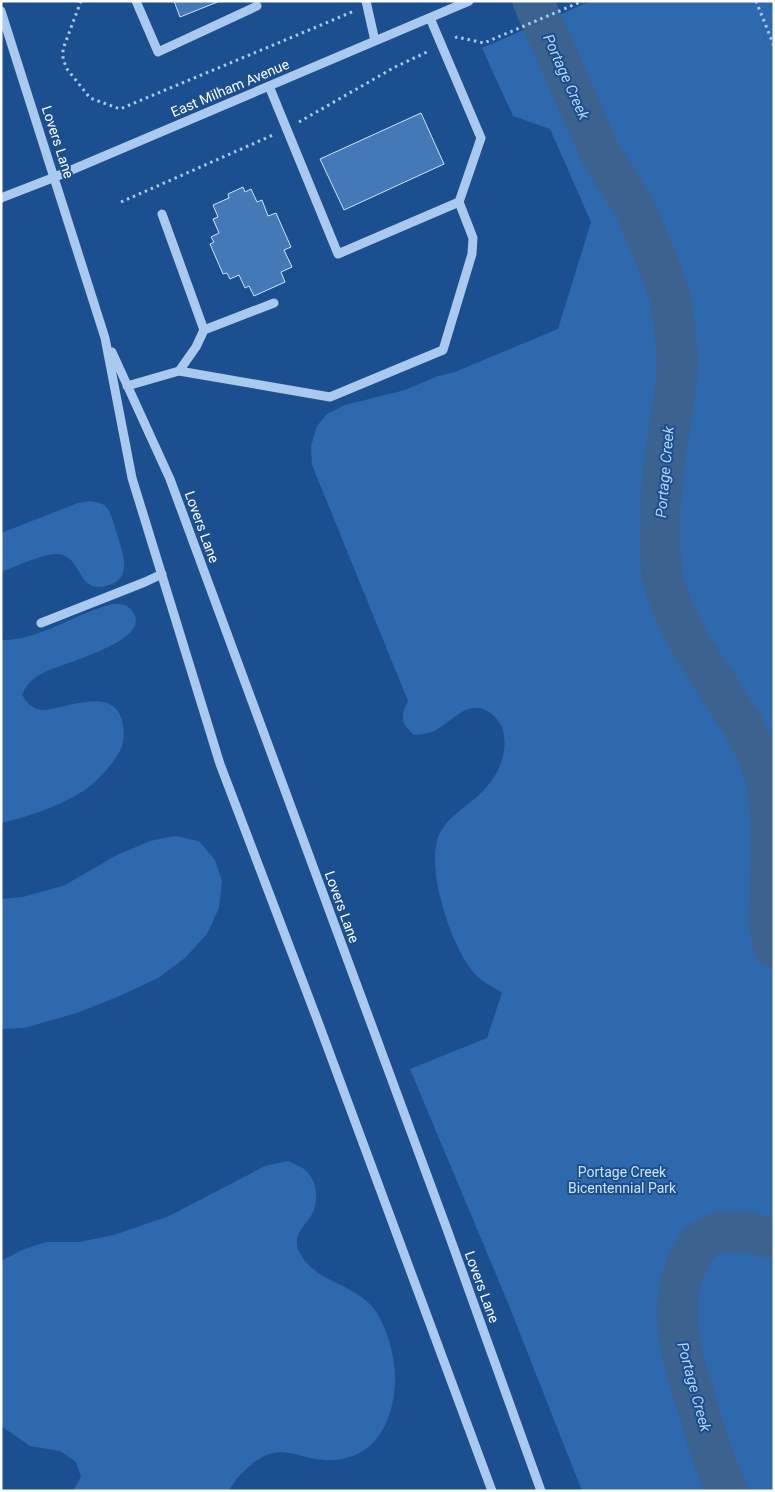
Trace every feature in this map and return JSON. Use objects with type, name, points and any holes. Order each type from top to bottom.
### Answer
[{"type":"street","points":[[136,1],[158,52],[257,6]]},
{"type":"street","name":"East Milham Avenue","points":[[1,198],[55,177],[469,1]]},
{"type":"street","points":[[366,3],[375,41]]},
{"type":"street","name":"Lovers Lane","points":[[1,12],[105,338],[132,478],[220,764],[492,1491]]},
{"type":"street","points":[[127,386],[179,371],[330,397],[443,350],[472,254],[473,238],[459,202],[481,138],[430,18]]},
{"type":"street","points":[[269,86],[338,254],[459,202]]},
{"type":"street","points":[[162,214],[204,330]]},
{"type":"street","points":[[179,371],[196,347],[204,330],[274,303]]},
{"type":"street","name":"Lovers Lane","points":[[105,338],[170,479],[541,1491]]},
{"type":"street","points":[[41,622],[162,574]]},
{"type":"path","points":[[81,1],[63,49],[64,59],[68,69],[90,98],[120,109],[366,3]]},
{"type":"path","points":[[121,202],[287,128],[395,67],[457,37],[484,43],[583,1]]},
{"type":"path","points":[[756,1],[774,46]]},
{"type":"green space","name":"Portage Creek Bicentennial Park","points":[[591,1],[774,1],[774,1491],[582,1491],[508,1303],[410,1069],[487,1038],[502,993],[475,974],[466,963],[458,947],[443,909],[438,889],[435,852],[438,838],[445,825],[486,788],[497,772],[501,764],[504,746],[502,727],[493,715],[479,708],[462,712],[441,727],[428,733],[414,735],[406,726],[403,716],[408,701],[312,465],[311,446],[317,426],[327,414],[345,405],[405,390],[438,376],[455,372],[558,329],[591,222],[550,129],[513,116],[482,48]]},
{"type":"green space","points":[[91,501],[103,504],[108,509],[121,547],[124,563],[123,571],[121,577],[115,582],[106,586],[96,587],[89,584],[71,560],[56,554],[36,558],[1,572],[1,533],[78,503]]},
{"type":"green space","points":[[113,604],[127,606],[133,612],[136,623],[130,633],[102,650],[39,675],[26,687],[22,694],[29,704],[41,710],[85,702],[107,703],[115,708],[121,717],[124,735],[120,752],[96,781],[85,790],[44,810],[1,823],[1,640],[43,632],[86,613]]},
{"type":"green space","points":[[175,836],[199,841],[215,860],[222,881],[219,908],[207,934],[185,958],[158,978],[122,995],[77,1013],[24,1028],[1,1029],[1,899],[23,897],[65,885],[117,855],[150,841]]},
{"type":"green space","points":[[288,1161],[310,1175],[316,1193],[313,1212],[297,1238],[300,1254],[321,1275],[359,1295],[367,1302],[380,1318],[388,1336],[395,1367],[395,1386],[393,1403],[382,1431],[373,1443],[362,1452],[349,1457],[333,1460],[315,1459],[284,1452],[268,1455],[248,1467],[229,1491],[73,1491],[81,1477],[76,1462],[60,1451],[30,1446],[1,1426],[1,1261],[22,1250],[46,1242],[79,1242],[114,1235],[169,1216],[265,1166]]},
{"type":"building","points":[[174,1],[220,1],[180,17]]},
{"type":"building","points":[[421,113],[444,164],[344,210],[320,159]]},
{"type":"building","points":[[243,187],[245,192],[251,189],[257,202],[262,200],[268,216],[276,213],[291,247],[284,250],[292,267],[281,272],[285,282],[254,296],[249,286],[245,288],[239,275],[230,279],[227,273],[223,274],[210,244],[214,242],[211,237],[219,233],[213,219],[218,217],[213,205],[229,198],[228,194]]},
{"type":"waterway","name":"Portage Creek","points":[[533,1],[600,153],[634,207],[669,294],[675,329],[677,359],[676,385],[665,457],[660,508],[662,578],[672,607],[688,640],[743,726],[758,755],[767,785],[771,820],[769,923],[774,948]]},
{"type":"waterway","name":"Portage Creek","points":[[728,1491],[711,1452],[683,1356],[677,1317],[681,1280],[694,1251],[701,1242],[710,1236],[721,1232],[734,1231],[774,1238]]}]
